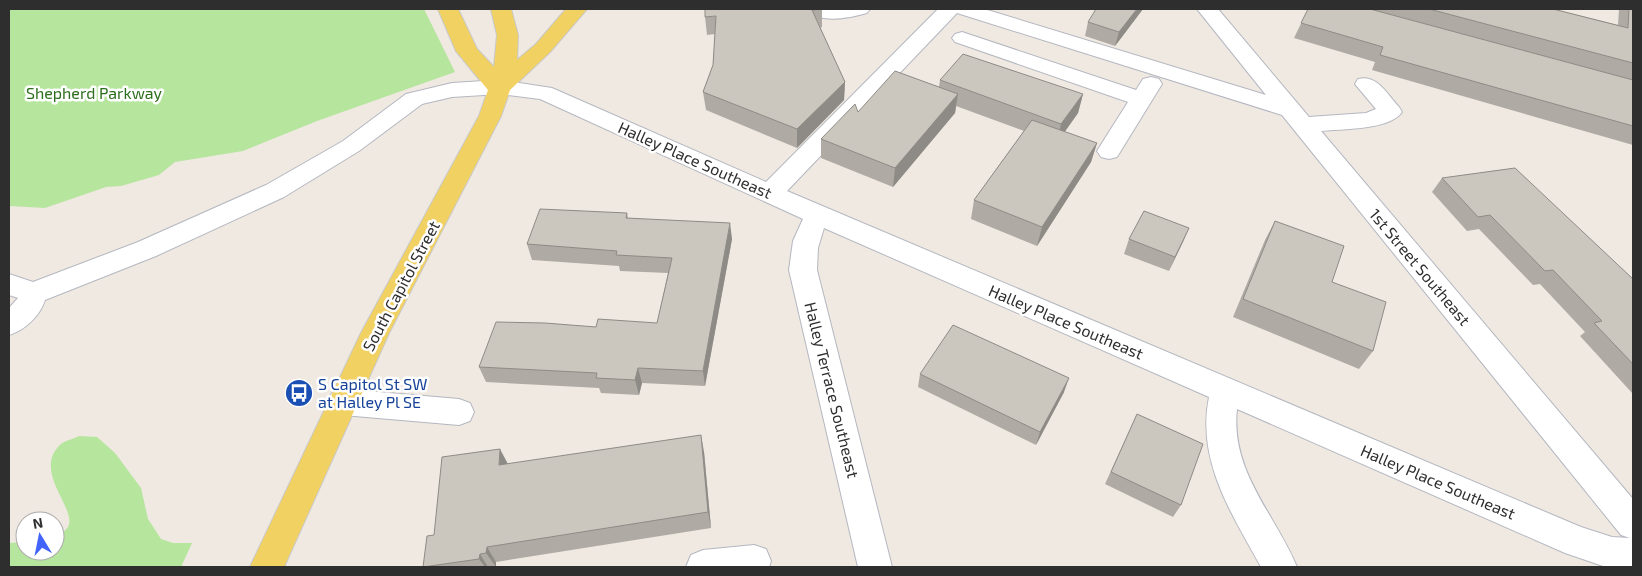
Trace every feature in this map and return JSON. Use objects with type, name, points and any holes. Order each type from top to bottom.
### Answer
[{"type":"main road","points":[[448,9],[467,51],[500,87],[543,48],[577,9]]},
{"type":"main road","name":"South Capitol Street","points":[[267,567],[388,306],[484,131],[500,87],[508,38],[508,23],[501,9]]},
{"type":"street","points":[[826,13],[860,9]]},
{"type":"street","points":[[770,193],[950,9]]},
{"type":"street","points":[[964,9],[1160,70],[1297,118],[1369,120],[1391,112],[1366,84]]},
{"type":"street","name":"1st Street Southeast","points":[[1207,9],[1633,524]]},
{"type":"street","points":[[962,38],[1141,99]]},
{"type":"street","points":[[1109,151],[1160,70]]},
{"type":"street","name":"Halley Place Southeast","points":[[21,289],[147,249],[275,191],[351,146],[414,99],[452,90],[500,87],[544,93],[818,215],[1577,542],[1612,553],[1633,555]]},
{"type":"street","name":"Halley Terrace Southeast","points":[[818,215],[806,238],[802,255],[803,270],[875,567]]},
{"type":"street","points":[[9,324],[29,306],[21,289]]},
{"type":"street","points":[[1225,390],[1220,420],[1225,460],[1235,484],[1280,567]]},
{"type":"street","points":[[343,402],[459,412]]},
{"type":"street","points":[[703,567],[754,561]]},
{"type":"green space","name":"Shepherd Parkway","points":[[9,9],[424,9],[455,72],[317,121],[243,151],[175,162],[159,175],[121,186],[106,187],[45,208],[9,206]]},
{"type":"green space","points":[[79,436],[97,437],[115,453],[141,488],[148,519],[161,539],[173,543],[192,543],[181,567],[9,567],[9,543],[15,543],[15,561],[65,561],[65,530],[69,521],[67,510],[51,470],[52,457],[65,441]]},
{"type":"building","points":[[705,9],[822,9],[812,10],[845,82],[797,129],[703,92],[713,65],[716,16],[705,17]]},
{"type":"building","points":[[1096,9],[1137,9],[1119,32],[1088,22]]},
{"type":"building","points":[[1308,9],[1370,9],[1633,80],[1633,126],[1380,55],[1383,47],[1301,23]]},
{"type":"building","points":[[1429,9],[1553,9],[1628,28],[1629,9],[1633,9],[1633,63]]},
{"type":"building","points":[[963,54],[1083,94],[1061,124],[940,80]]},
{"type":"building","points":[[895,71],[958,94],[895,168],[821,139],[855,104],[858,112]]},
{"type":"building","points":[[1032,120],[1097,143],[1042,227],[974,200]]},
{"type":"building","points":[[1515,168],[1633,279],[1633,364],[1594,323],[1602,321],[1553,270],[1545,271],[1490,215],[1478,217],[1442,178]]},
{"type":"building","points":[[540,209],[627,213],[626,218],[730,223],[703,371],[638,368],[635,380],[596,378],[597,373],[479,367],[496,322],[596,327],[598,319],[657,323],[672,258],[616,255],[617,251],[527,244]]},
{"type":"building","points":[[1144,211],[1189,228],[1175,257],[1129,239]]},
{"type":"building","points":[[1275,221],[1344,246],[1332,282],[1386,302],[1373,351],[1243,299]]},
{"type":"building","points":[[953,325],[1069,378],[1040,432],[920,374]]},
{"type":"building","points":[[1137,414],[1203,444],[1181,505],[1111,472]]},
{"type":"building","points":[[701,435],[708,512],[487,547],[486,553],[480,554],[479,559],[423,567],[427,536],[434,535],[442,457],[500,449],[499,465]]},
{"type":"place","name":"S Capitol St SW at Halley Pl SE","points":[[299,393]]}]
